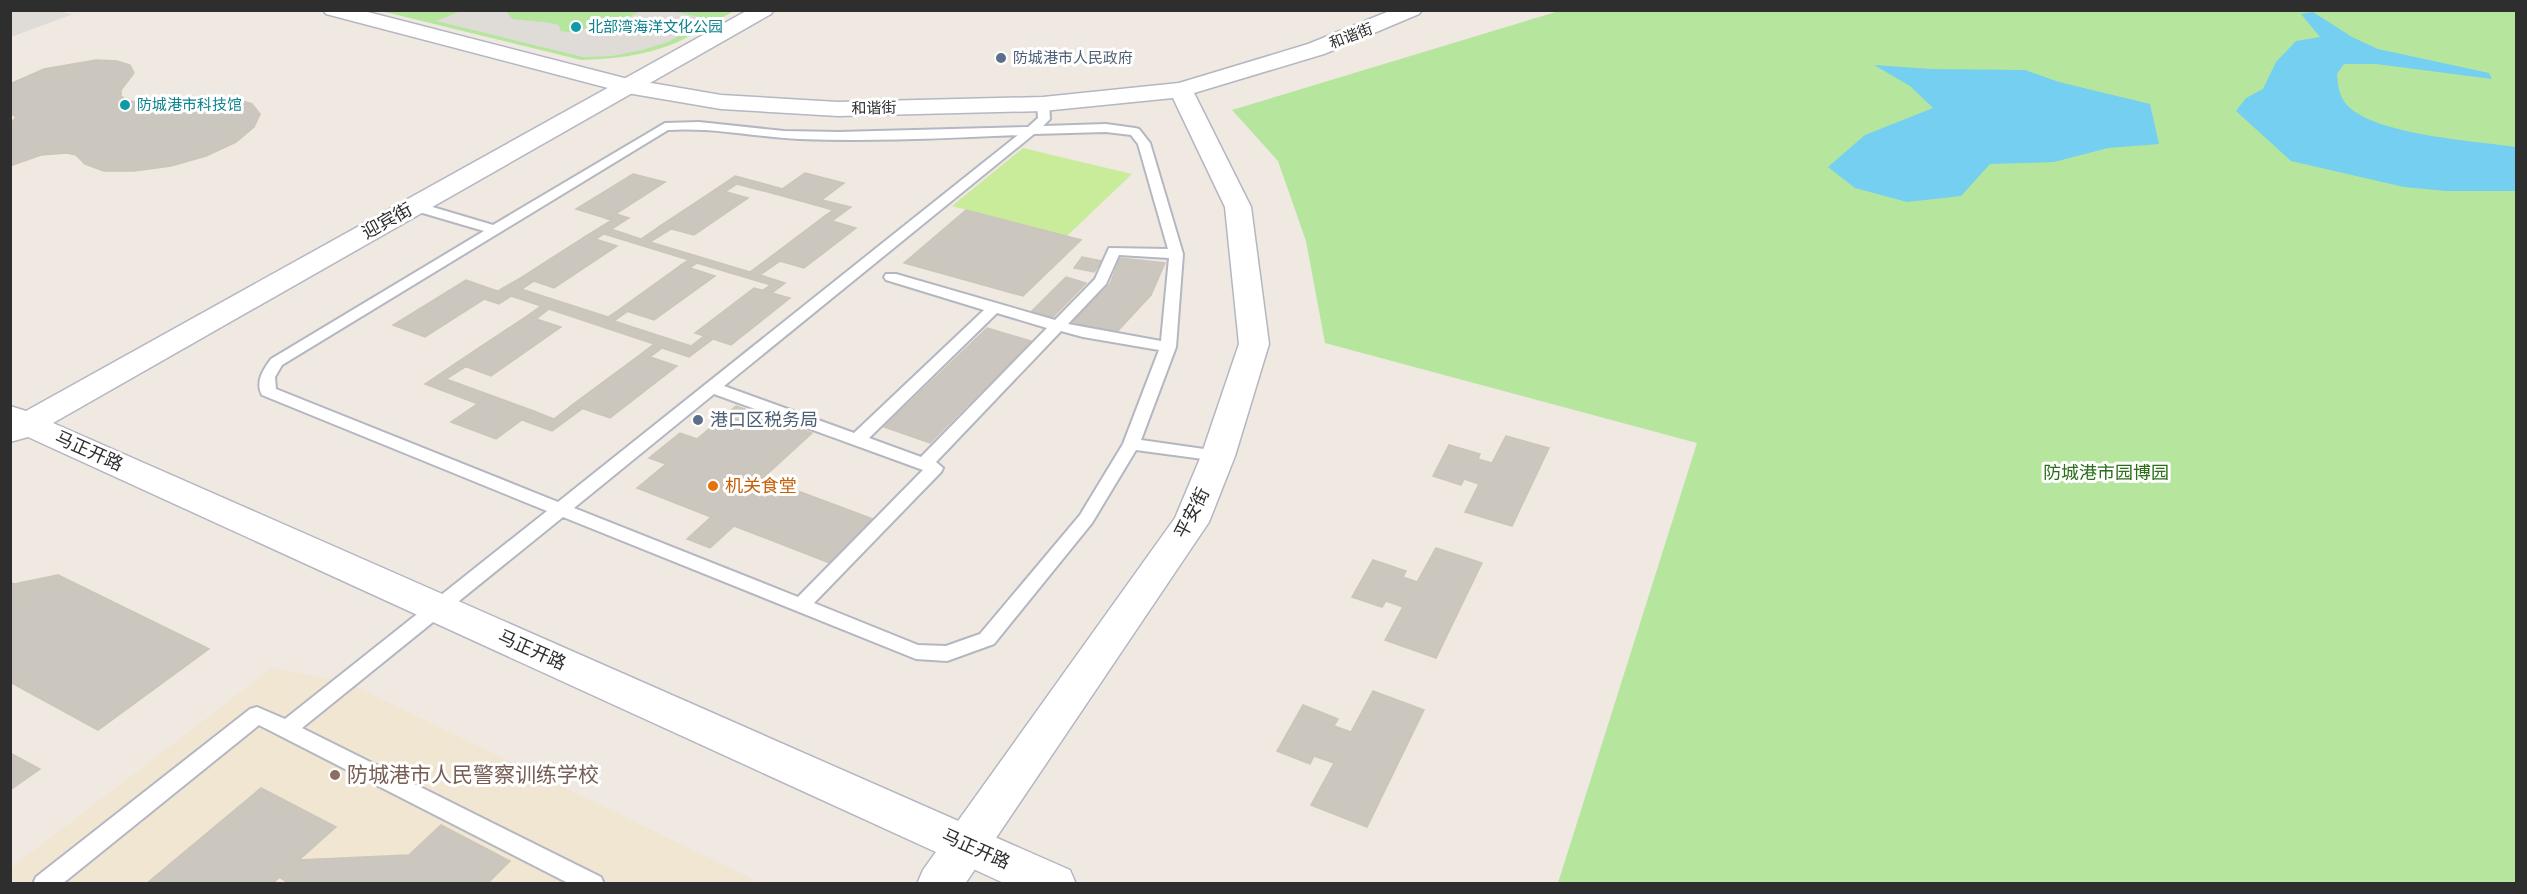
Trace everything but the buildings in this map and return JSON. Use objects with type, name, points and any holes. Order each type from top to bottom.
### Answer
[{"type":"street","name":"和谐街","points":[[333,10],[627,86],[721,102],[837,109],[1043,104],[1181,90],[1316,49],[1412,10]]},
{"type":"street","name":"迎宾街","points":[[16,424],[414,206],[764,10]]},
{"type":"street","name":"平安街","points":[[939,884],[1191,522],[1218,456],[1254,344],[1238,207],[1181,90]]},
{"type":"street","name":"马正开路","points":[[16,424],[438,608],[1054,884]]},
{"type":"lane","points":[[286,730],[1033,129],[1044,119],[1043,104]]},
{"type":"lane","points":[[684,125],[800,135],[895,136],[1033,129],[1106,128],[1135,132],[1144,143],[1176,254],[1168,347],[1131,444],[1086,519],[987,639],[947,654],[916,652],[268,392],[267,377],[276,362],[665,127],[684,125]]},
{"type":"lane","points":[[414,206],[495,230]]},
{"type":"lane","points":[[924,464],[1101,281],[1114,251],[1176,254]]},
{"type":"lane","points":[[891,277],[1083,333],[1168,347]]},
{"type":"lane","points":[[857,440],[994,308]]},
{"type":"lane","points":[[713,388],[935,468],[801,605]]},
{"type":"lane","points":[[1131,444],[1218,456]]},
{"type":"lane","points":[[44,884],[257,715],[593,884]]},
{"type":"shaded area","points":[[11,10],[59,11],[71,14],[81,11],[11,37]]},
{"type":"shaded area","name":"北部湾海洋文化公园","points":[[461,11],[506,11],[512,19],[559,25],[560,31],[569,32],[588,28],[600,31],[641,11],[671,11],[709,19],[668,42],[642,50],[612,56],[583,57],[436,21]]},
{"type":"shaded area","name":"防城港市人民警察训练学校","points":[[272,668],[346,682],[761,883],[11,884],[11,868]]},
{"type":"green space","name":"北部湾海洋文化公园","points":[[381,11],[734,11],[689,37],[662,48],[627,56],[581,60]]},
{"type":"green space","name":"防城港市园博园","points":[[1559,11],[2516,11],[2516,883],[1558,883],[1697,443],[1325,343],[1306,241],[1278,161],[1232,110]]},
{"type":"green space","points":[[1023,148],[1132,174],[1067,236],[952,206]]},
{"type":"water","points":[[2313,12],[2352,37],[2378,49],[2489,73],[2492,79],[2376,64],[2344,64],[2337,74],[2341,96],[2350,108],[2383,125],[2453,139],[2516,147],[2516,191],[2446,191],[2404,187],[2291,161],[2236,111],[2246,98],[2263,89],[2276,62],[2296,41],[2320,37],[2301,14]]},
{"type":"water","points":[[1874,65],[1931,69],[2025,70],[2059,82],[2150,104],[2159,144],[2108,148],[2054,162],[1990,164],[1961,196],[1907,202],[1855,188],[1828,167],[1865,135],[1933,108],[1910,86]]},
{"type":"place","name":"北部湾海洋文化公园","points":[[576,27]]},
{"type":"place","name":"防城港市人民政府","points":[[1001,58]]},
{"type":"place","name":"防城港市科技馆","points":[[125,105]]},
{"type":"place","name":"港口区税务局","points":[[698,420]]},
{"type":"place","name":"机关食堂","points":[[713,486]]},
{"type":"place","name":"防城港市人民警察训练学校","points":[[335,775]]}]
